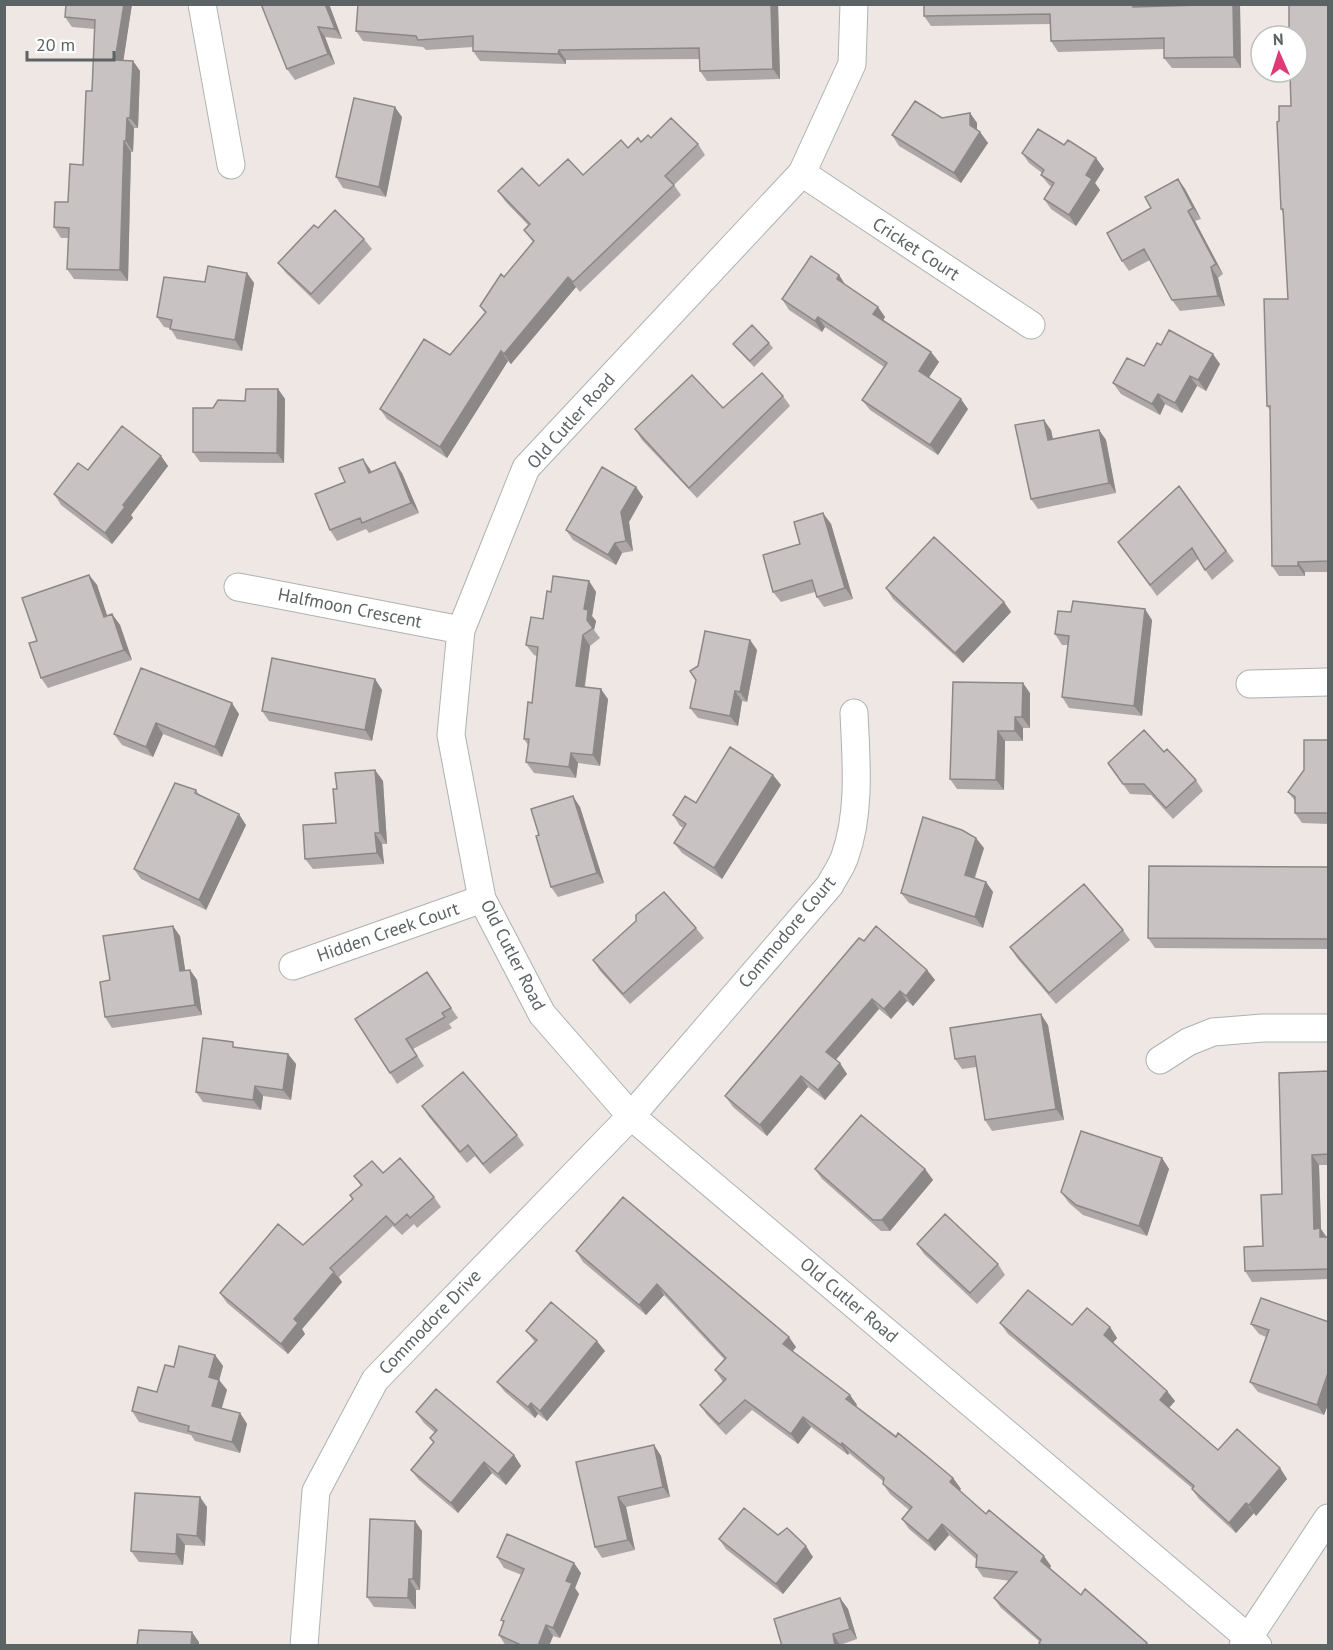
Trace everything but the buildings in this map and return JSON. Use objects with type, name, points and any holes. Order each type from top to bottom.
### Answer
[{"type":"street","points":[[202,4],[231,165]]},
{"type":"street","name":"Old Cutler Road","points":[[854,4],[852,64],[802,173],[526,468],[461,630],[452,735],[482,899],[542,1014],[631,1116],[1250,1643]]},
{"type":"street","name":"Cricket Court","points":[[802,173],[1031,325]]},
{"type":"street","name":"Halfmoon Crescent","points":[[238,587],[461,630]]},
{"type":"street","points":[[1250,684],[1329,682]]},
{"type":"street","name":"Commodore Court","points":[[631,1116],[830,885],[845,858],[852,834],[857,774],[854,713]]},
{"type":"street","name":"Hidden Creek Court","points":[[293,966],[482,899]]},
{"type":"street","points":[[1160,1060],[1188,1042],[1214,1032],[1263,1028],[1329,1028]]},
{"type":"street","name":"Commodore Drive","points":[[304,1646],[316,1491],[375,1380],[631,1116]]},
{"type":"street","points":[[1250,1643],[1329,1518]]}]
